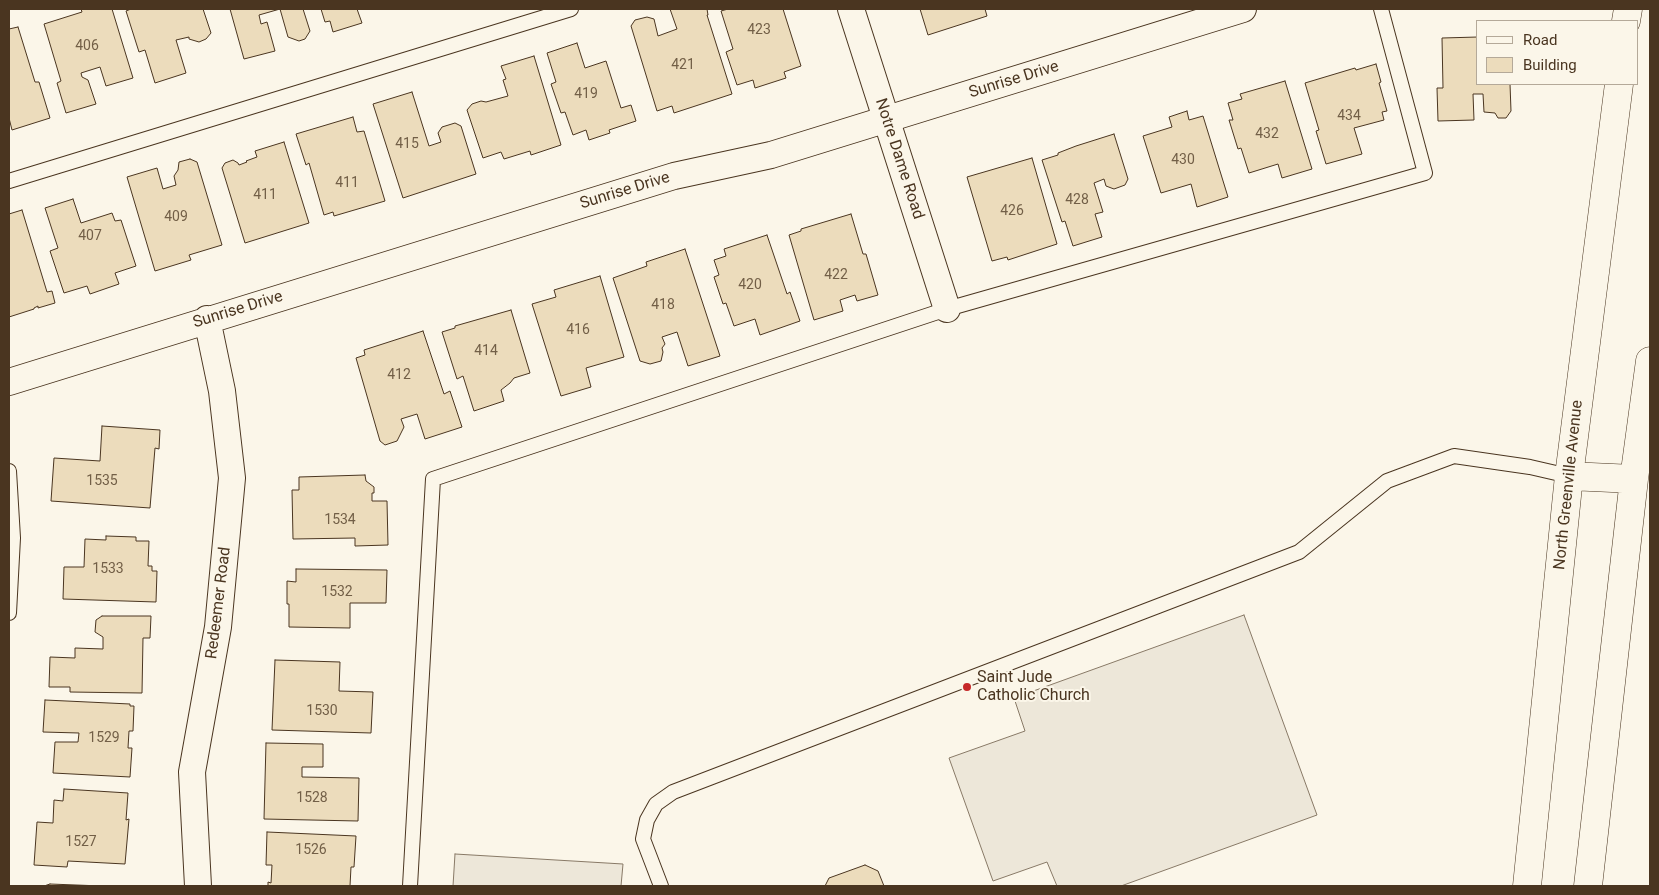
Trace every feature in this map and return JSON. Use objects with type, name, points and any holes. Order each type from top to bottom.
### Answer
[{"type":"main road","name":"North Greenville Avenue","points":[[1527,886],[1569,476],[1619,85]]},
{"type":"main road","points":[[1588,886],[1634,479],[1650,361]]},
{"type":"main road","points":[[1569,476],[1634,479]]},
{"type":"street","name":"Notre Dame Road","points":[[851,9],[947,309]]},
{"type":"street","name":"Sunrise Drive","points":[[9,382],[674,176],[771,155],[1243,9]]},
{"type":"street","name":"Redeemer Road","points":[[198,886],[192,772],[218,627],[232,478],[222,391],[208,320]]},
{"type":"lane","points":[[9,180],[571,9]]},
{"type":"lane","points":[[410,886],[433,479],[947,309],[1425,173],[1381,9]]},
{"type":"lane","points":[[661,886],[643,839],[648,820],[656,804],[673,792],[1299,552],[1387,481],[1454,456],[1530,467],[1569,476]]},
{"type":"lane","points":[[9,471],[13,538],[9,613]]},
{"type":"shaded area","points":[[1244,615],[1317,815],[1121,886],[1057,886],[1047,862],[993,881],[949,758],[1025,731],[1014,698]]},
{"type":"shaded area","points":[[455,854],[623,864],[621,886],[453,886]]},
{"type":"building","points":[[81,9],[112,9],[133,78],[106,86],[100,67],[81,73],[82,77],[88,80],[96,104],[66,113],[57,83],[61,81],[44,24],[82,12]]},
{"type":"building","points":[[131,9],[203,9],[211,33],[206,39],[199,42],[189,39],[189,37],[176,40],[186,73],[155,83],[145,50],[139,52],[126,11]]},
{"type":"building","points":[[230,9],[280,9],[259,15],[261,24],[267,22],[275,51],[244,59]]},
{"type":"building","points":[[280,9],[303,9],[310,31],[305,39],[299,41],[288,37]]},
{"type":"building","points":[[321,9],[357,9],[362,23],[333,32],[330,21],[325,22]]},
{"type":"building","points":[[670,9],[707,9],[707,15],[732,94],[674,113],[672,106],[657,111],[631,26],[635,20],[647,17],[654,19],[658,36],[677,29]]},
{"type":"building","points":[[728,9],[783,9],[801,66],[784,72],[786,78],[755,88],[753,80],[737,85],[726,52],[733,49],[721,11]]},
{"type":"building","points":[[920,9],[985,9],[987,16],[928,35]]},
{"type":"building","points":[[18,27],[35,82],[39,82],[50,118],[12,130],[9,118],[9,29]]},
{"type":"building","points":[[1476,37],[1476,85],[1510,85],[1511,111],[1506,118],[1498,118],[1495,113],[1484,112],[1483,94],[1473,94],[1474,120],[1438,121],[1437,88],[1443,88],[1442,38]]},
{"type":"building","points":[[577,43],[585,68],[606,61],[621,108],[631,105],[636,121],[609,130],[610,133],[589,140],[586,130],[573,135],[565,112],[561,113],[551,84],[556,82],[547,53]]},
{"type":"building","points":[[534,56],[561,145],[531,155],[530,151],[504,159],[501,152],[483,158],[467,110],[472,104],[508,96],[503,80],[506,79],[501,66]]},
{"type":"building","points":[[1376,64],[1387,111],[1382,112],[1384,120],[1354,128],[1362,154],[1326,164],[1316,131],[1319,130],[1305,83],[1355,68],[1356,70]]},
{"type":"building","points":[[1285,81],[1312,169],[1282,178],[1278,164],[1249,173],[1241,148],[1238,149],[1229,120],[1233,120],[1228,103],[1242,99],[1240,94]]},
{"type":"building","points":[[412,92],[429,146],[441,142],[438,133],[442,127],[455,123],[461,126],[476,174],[403,198],[373,104]]},
{"type":"building","points":[[1187,111],[1189,120],[1203,116],[1228,197],[1197,207],[1191,184],[1161,193],[1143,136],[1172,127],[1169,117]]},
{"type":"building","points":[[353,117],[357,132],[364,131],[385,201],[334,216],[333,212],[324,215],[309,163],[306,165],[296,134]]},
{"type":"building","points":[[1114,134],[1128,179],[1125,185],[1114,189],[1106,186],[1104,179],[1094,183],[1103,212],[1095,214],[1102,237],[1073,246],[1065,221],[1062,222],[1042,160],[1076,146]]},
{"type":"building","points":[[284,142],[309,223],[245,243],[222,168],[225,163],[233,160],[239,165],[247,162],[257,157],[255,151]]},
{"type":"building","points":[[1032,158],[1057,244],[1008,260],[1007,257],[992,261],[967,177]]},
{"type":"building","points":[[190,159],[197,162],[222,245],[189,255],[191,260],[155,271],[127,177],[157,168],[163,189],[176,185],[174,176],[178,170],[179,162]]},
{"type":"building","points":[[73,199],[81,223],[112,213],[115,221],[121,220],[136,266],[115,273],[119,284],[90,294],[87,286],[64,293],[50,251],[58,248],[45,208]]},
{"type":"building","points":[[22,210],[47,292],[52,291],[55,303],[38,308],[38,306],[9,317],[9,214]]},
{"type":"building","points":[[851,214],[863,254],[866,254],[878,295],[857,301],[855,295],[840,300],[843,311],[814,320],[789,235],[801,231],[801,229]]},
{"type":"building","points":[[767,235],[787,294],[790,292],[800,321],[760,335],[755,319],[734,326],[726,303],[723,304],[714,277],[719,275],[714,260],[726,256],[724,249]]},
{"type":"building","points":[[685,249],[720,356],[688,366],[677,332],[662,337],[665,344],[662,348],[661,361],[650,364],[640,361],[613,278],[647,266],[646,262]]},
{"type":"building","points":[[600,276],[624,357],[586,368],[591,387],[561,396],[532,304],[556,297],[554,290]]},
{"type":"building","points":[[511,310],[530,373],[514,378],[501,390],[504,401],[474,411],[463,376],[457,379],[442,332],[455,328],[455,326]]},
{"type":"building","points":[[423,331],[444,394],[450,391],[462,427],[425,439],[417,414],[401,419],[404,427],[397,441],[385,445],[380,441],[356,358],[365,355],[364,350]]},
{"type":"building","points":[[102,426],[160,430],[159,449],[155,448],[150,508],[51,501],[54,458],[100,461]]},
{"type":"building","points":[[365,475],[366,481],[374,487],[372,501],[387,501],[388,545],[355,546],[355,538],[293,539],[292,490],[299,490],[299,477]]},
{"type":"building","points":[[106,536],[136,537],[136,541],[149,541],[148,566],[152,566],[152,571],[157,571],[156,602],[63,599],[64,567],[84,567],[85,539],[106,540]]},
{"type":"building","points":[[296,569],[387,570],[386,603],[350,603],[350,628],[289,627],[287,581],[296,582]]},
{"type":"building","points":[[102,616],[151,616],[150,638],[143,638],[142,693],[70,692],[70,687],[49,687],[50,657],[75,658],[75,648],[103,649],[103,637],[95,632],[96,620]]},
{"type":"building","points":[[275,660],[340,662],[339,691],[373,692],[371,733],[272,730]]},
{"type":"building","points":[[45,700],[130,704],[130,706],[134,706],[133,731],[129,731],[128,748],[132,748],[130,777],[53,773],[55,742],[78,742],[79,733],[43,732]]},
{"type":"building","points":[[266,743],[323,744],[323,767],[302,767],[302,777],[359,778],[358,821],[264,819]]},
{"type":"building","points":[[64,789],[128,793],[126,820],[129,819],[125,864],[68,861],[67,867],[34,865],[37,822],[53,823],[54,800],[63,801]]},
{"type":"building","points":[[267,832],[356,836],[354,867],[351,867],[350,886],[268,886],[268,882],[271,883],[272,865],[266,865]]},
{"type":"building","points":[[865,865],[878,871],[884,886],[825,886],[829,878]]},
{"type":"building","points":[[50,884],[102,886],[44,886]]},
{"type":"place","name":"Saint Jude Catholic Church","points":[[967,687]]}]
